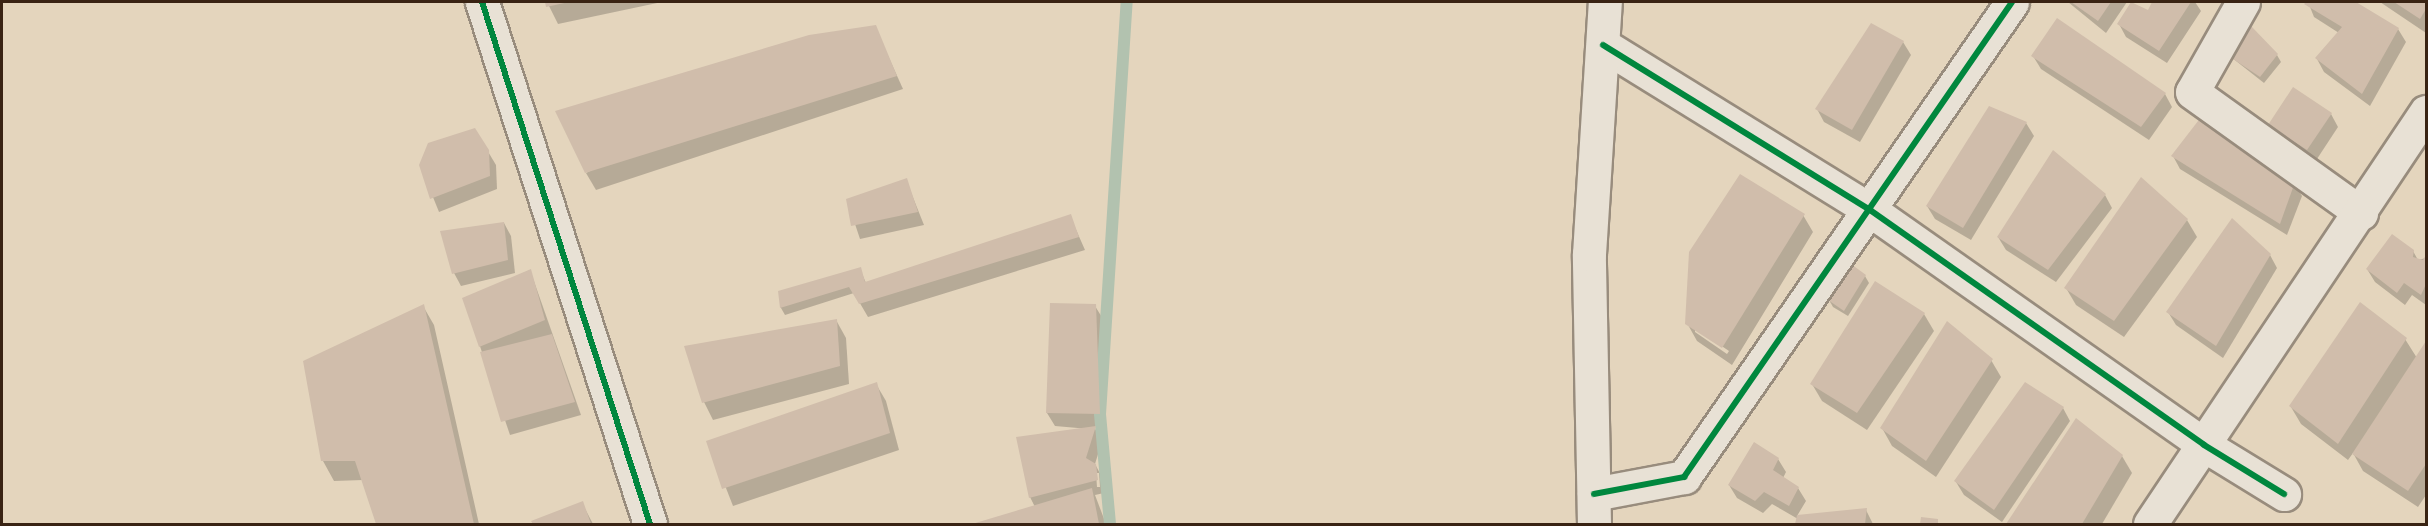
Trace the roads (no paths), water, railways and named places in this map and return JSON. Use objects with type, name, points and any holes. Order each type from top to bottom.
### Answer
[{"type":"street","points":[[482,2],[650,525]]},
{"type":"street","points":[[1605,2],[1589,254],[1594,509],[1684,477],[2012,2]]},
{"type":"street","points":[[2243,2],[2192,92],[2361,213]]},
{"type":"street","points":[[1603,45],[1870,210],[2204,445],[2284,494]]},
{"type":"street","points":[[2150,525],[2427,112]]},
{"type":"waterway","points":[[1110,524],[1100,414],[1127,2]]}]
